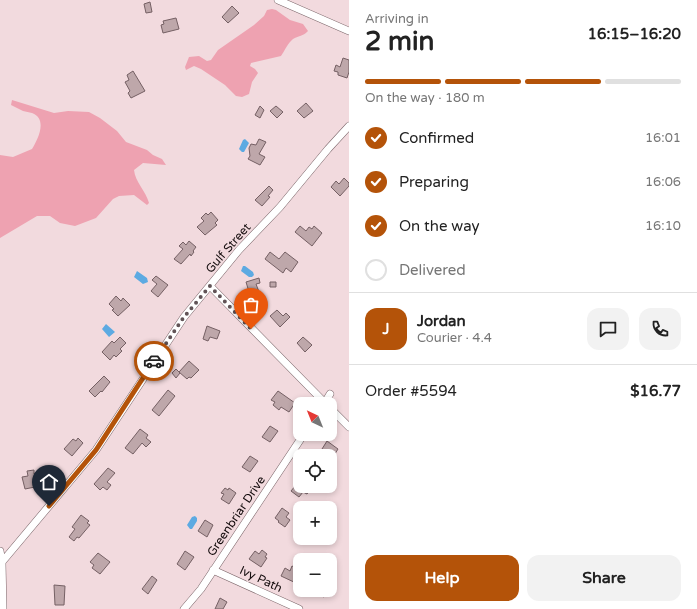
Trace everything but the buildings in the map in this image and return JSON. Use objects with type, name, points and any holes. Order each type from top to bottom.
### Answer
[{"type":"street","points":[[278,0],[349,30]]},
{"type":"street","name":"Gulf Street","points":[[2,562],[96,450],[184,317],[239,250],[280,207],[349,126]]},
{"type":"street","points":[[210,286],[319,397]]},
{"type":"street","points":[[337,415],[349,427]]},
{"type":"street","name":"Greenbriar Drive","points":[[184,609],[201,589],[299,441]]},
{"type":"street","points":[[0,551],[2,562],[3,609]]},
{"type":"street","name":"Ivy Path","points":[[213,570],[299,609]]},
{"type":"shaded area","points":[[267,10],[276,10],[290,20],[303,24],[308,31],[293,39],[281,56],[251,63],[250,66],[258,73],[252,82],[249,94],[242,97],[236,96],[225,85],[194,66],[186,70],[185,67],[189,57],[199,56],[207,61],[211,60],[218,50],[254,25],[264,16]]},
{"type":"shaded area","points":[[12,100],[54,113],[68,111],[89,112],[100,118],[117,131],[126,142],[147,150],[153,155],[162,159],[166,165],[143,163],[134,170],[136,179],[146,194],[149,203],[147,205],[134,195],[119,196],[113,199],[96,218],[75,226],[60,223],[50,216],[37,216],[0,238],[0,155],[13,157],[32,149],[39,135],[41,124],[37,116],[11,105]]},
{"type":"water","points":[[245,139],[249,143],[244,152],[242,152],[239,149],[243,140]]},
{"type":"water","points":[[243,266],[253,272],[254,275],[252,277],[249,277],[241,271]]},
{"type":"water","points":[[137,271],[147,278],[148,282],[143,284],[134,277]]},
{"type":"water","points":[[106,324],[115,332],[109,337],[102,329]]},
{"type":"water","points":[[195,516],[197,521],[192,529],[190,529],[187,525],[192,517]]},
{"type":"way so far","points":[[154,361],[184,317],[210,286],[251,329]]},
{"type":"route","points":[[49,506],[96,450],[154,361]]}]
